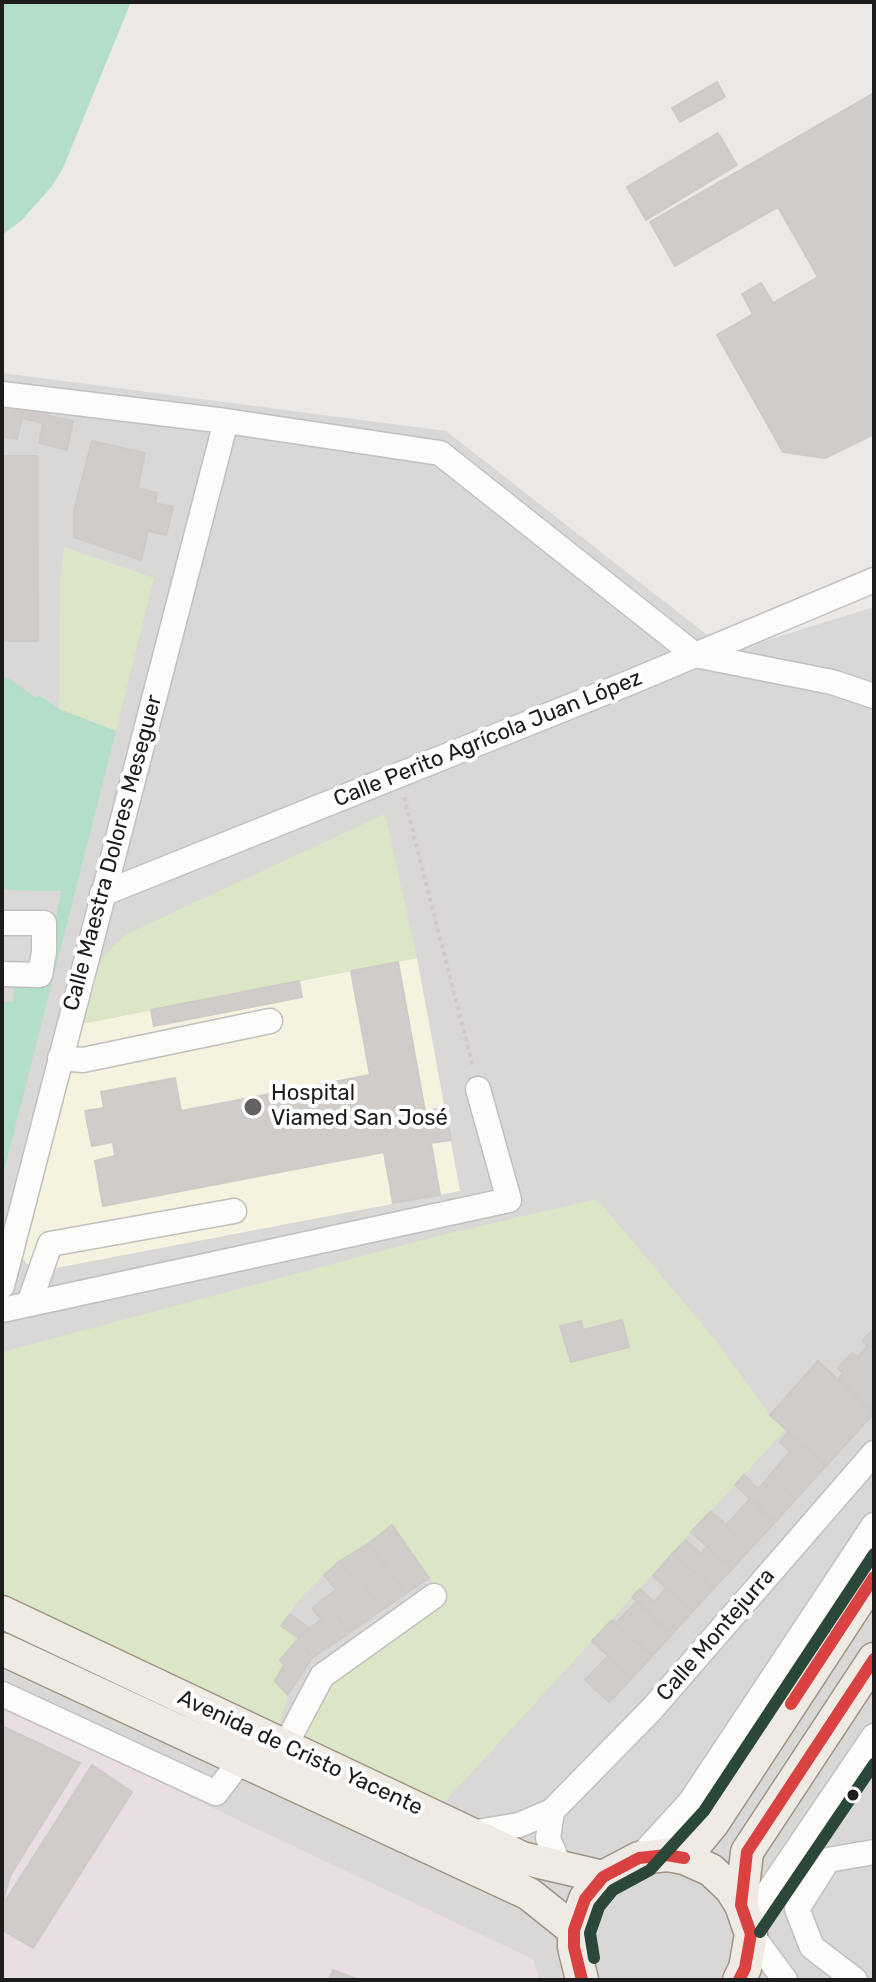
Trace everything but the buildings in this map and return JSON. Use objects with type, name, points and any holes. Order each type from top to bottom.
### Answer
[{"type":"main road","points":[[684,1858],[713,1823],[874,1577]]},
{"type":"main road","name":"Avenida de Cristo Yacente","points":[[2,1612],[522,1858],[603,1877]]},
{"type":"main road","name":"Avenida de Cristo Yacente","points":[[2,1649],[529,1894],[574,1930]]},
{"type":"main road","points":[[739,1980],[745,1968],[747,1852],[874,1659]]},
{"type":"main road","points":[[578,1974],[574,1930],[585,1899],[603,1877],[639,1858],[667,1855],[684,1858],[711,1870],[731,1889],[746,1921]]},
{"type":"street","points":[[2,394],[226,421],[440,453],[695,655],[832,682],[874,696]]},
{"type":"street","name":"Calle Maestra Dolores Meseguer","points":[[2,1286],[226,421]]},
{"type":"street","name":"Calle Perito Agrícola Juan López","points":[[102,894],[874,580]]},
{"type":"street","points":[[2,923],[44,923],[40,975],[2,974]]},
{"type":"street","points":[[44,952],[86,954]]},
{"type":"street","points":[[60,1058],[83,1060],[270,1021]]},
{"type":"street","points":[[2,1310],[509,1200],[478,1089]]},
{"type":"street","points":[[29,1304],[50,1244],[234,1211]]},
{"type":"street","name":"Calle Montejurra","points":[[552,1811],[652,1709],[874,1453]]},
{"type":"street","points":[[639,1858],[691,1801],[874,1525]]},
{"type":"street","points":[[285,1746],[322,1676],[434,1596]]},
{"type":"street","points":[[2,1694],[216,1793],[241,1760]]},
{"type":"street","points":[[785,1980],[746,1921],[874,1736]]},
{"type":"street","points":[[471,1833],[519,1825],[552,1811]]},
{"type":"street","points":[[552,1811],[548,1838],[560,1867]]},
{"type":"street","points":[[855,1980],[812,1947],[797,1909],[828,1860],[874,1852]]},
{"type":"path","points":[[398,775],[478,1089]]},
{"type":"shaded area","points":[[2,373],[446,431],[729,652],[874,607],[874,1980],[2,1980]]},
{"type":"shaded area","points":[[2,890],[61,891],[45,983],[14,985],[13,1002],[2,1002]]},
{"type":"shaded area","name":"Hospital Viamed San José","points":[[417,958],[460,1191],[35,1272],[23,1259],[81,1024]]},
{"type":"shaded area","points":[[2,1705],[533,1959],[540,1980],[2,1980]]},
{"type":"green space","points":[[2,2],[131,2],[63,168],[52,186],[22,220],[2,235]]},
{"type":"green space","points":[[64,547],[154,578],[116,731],[59,709],[60,583]]},
{"type":"green space","points":[[2,674],[36,698],[39,695],[59,709],[116,731],[2,1179]]},
{"type":"green space","points":[[385,814],[417,958],[81,1024],[100,963],[127,934]]},
{"type":"green space","points":[[597,1199],[716,1341],[770,1415],[786,1429],[439,1808],[297,1743],[322,1696],[343,1667],[446,1602],[393,1525],[324,1574],[296,1603],[282,1625],[299,1638],[280,1660],[284,1665],[275,1681],[288,1695],[279,1733],[2,1596],[2,1352],[434,1237]]},
{"type":"transit line","points":[[594,1958],[590,1933],[599,1907],[613,1890],[650,1870],[704,1811],[874,1554]]},
{"type":"transit line","points":[[791,1704],[874,1577]]},
{"type":"transit line","points":[[739,1980],[745,1968],[751,1934],[741,1905],[747,1852],[874,1659]]},
{"type":"transit line","points":[[760,1932],[874,1764]]},
{"type":"transit line","points":[[582,1980],[574,1947],[574,1930],[585,1899],[603,1877],[639,1858],[667,1855],[684,1858]]},
{"type":"place","name":"Hospital Viamed San José","points":[[253,1107]]}]
